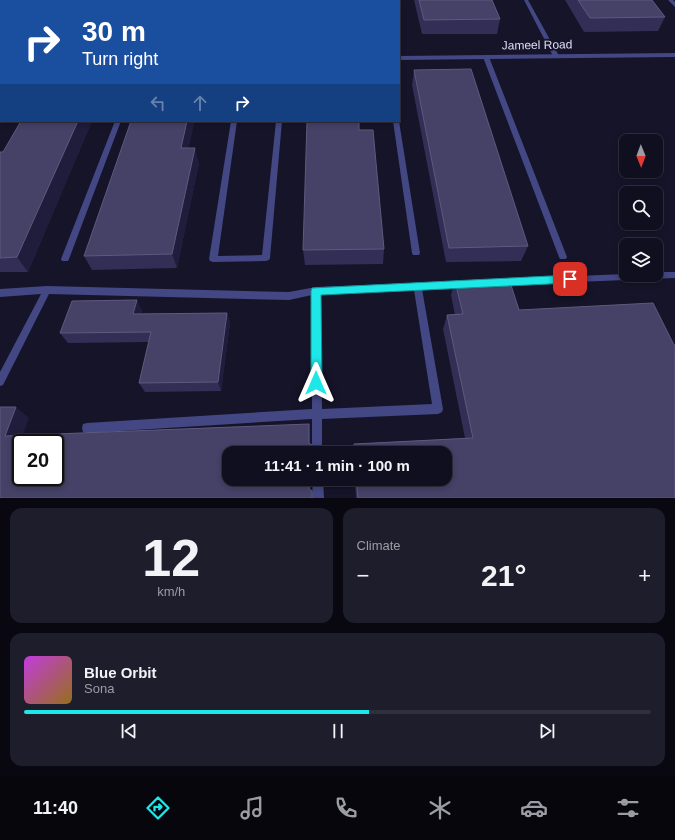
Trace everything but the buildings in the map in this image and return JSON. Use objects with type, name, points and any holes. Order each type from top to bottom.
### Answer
[{"type":"street","points":[[526,0],[556,56]]},
{"type":"street","points":[[670,0],[675,6]]},
{"type":"street","name":"Jameel Road","points":[[400,58],[675,55]]},
{"type":"street","points":[[486,57],[563,257]]},
{"type":"street","points":[[65,259],[118,122]]},
{"type":"street","points":[[234,122],[213,259],[266,258],[280,122]]},
{"type":"street","points":[[396,122],[416,253]]},
{"type":"street","points":[[494,282],[675,275]]},
{"type":"street","points":[[0,293],[47,290],[289,296],[316,291],[471,283]]},
{"type":"street","points":[[87,428],[316,414],[438,409],[417,286]]},
{"type":"street","points":[[0,381],[47,290]]},
{"type":"street","points":[[316,291],[317,446]]},
{"type":"street","points":[[318,486],[318,498]]},
{"type":"route","points":[[316,383],[316,291],[570,279]]}]
